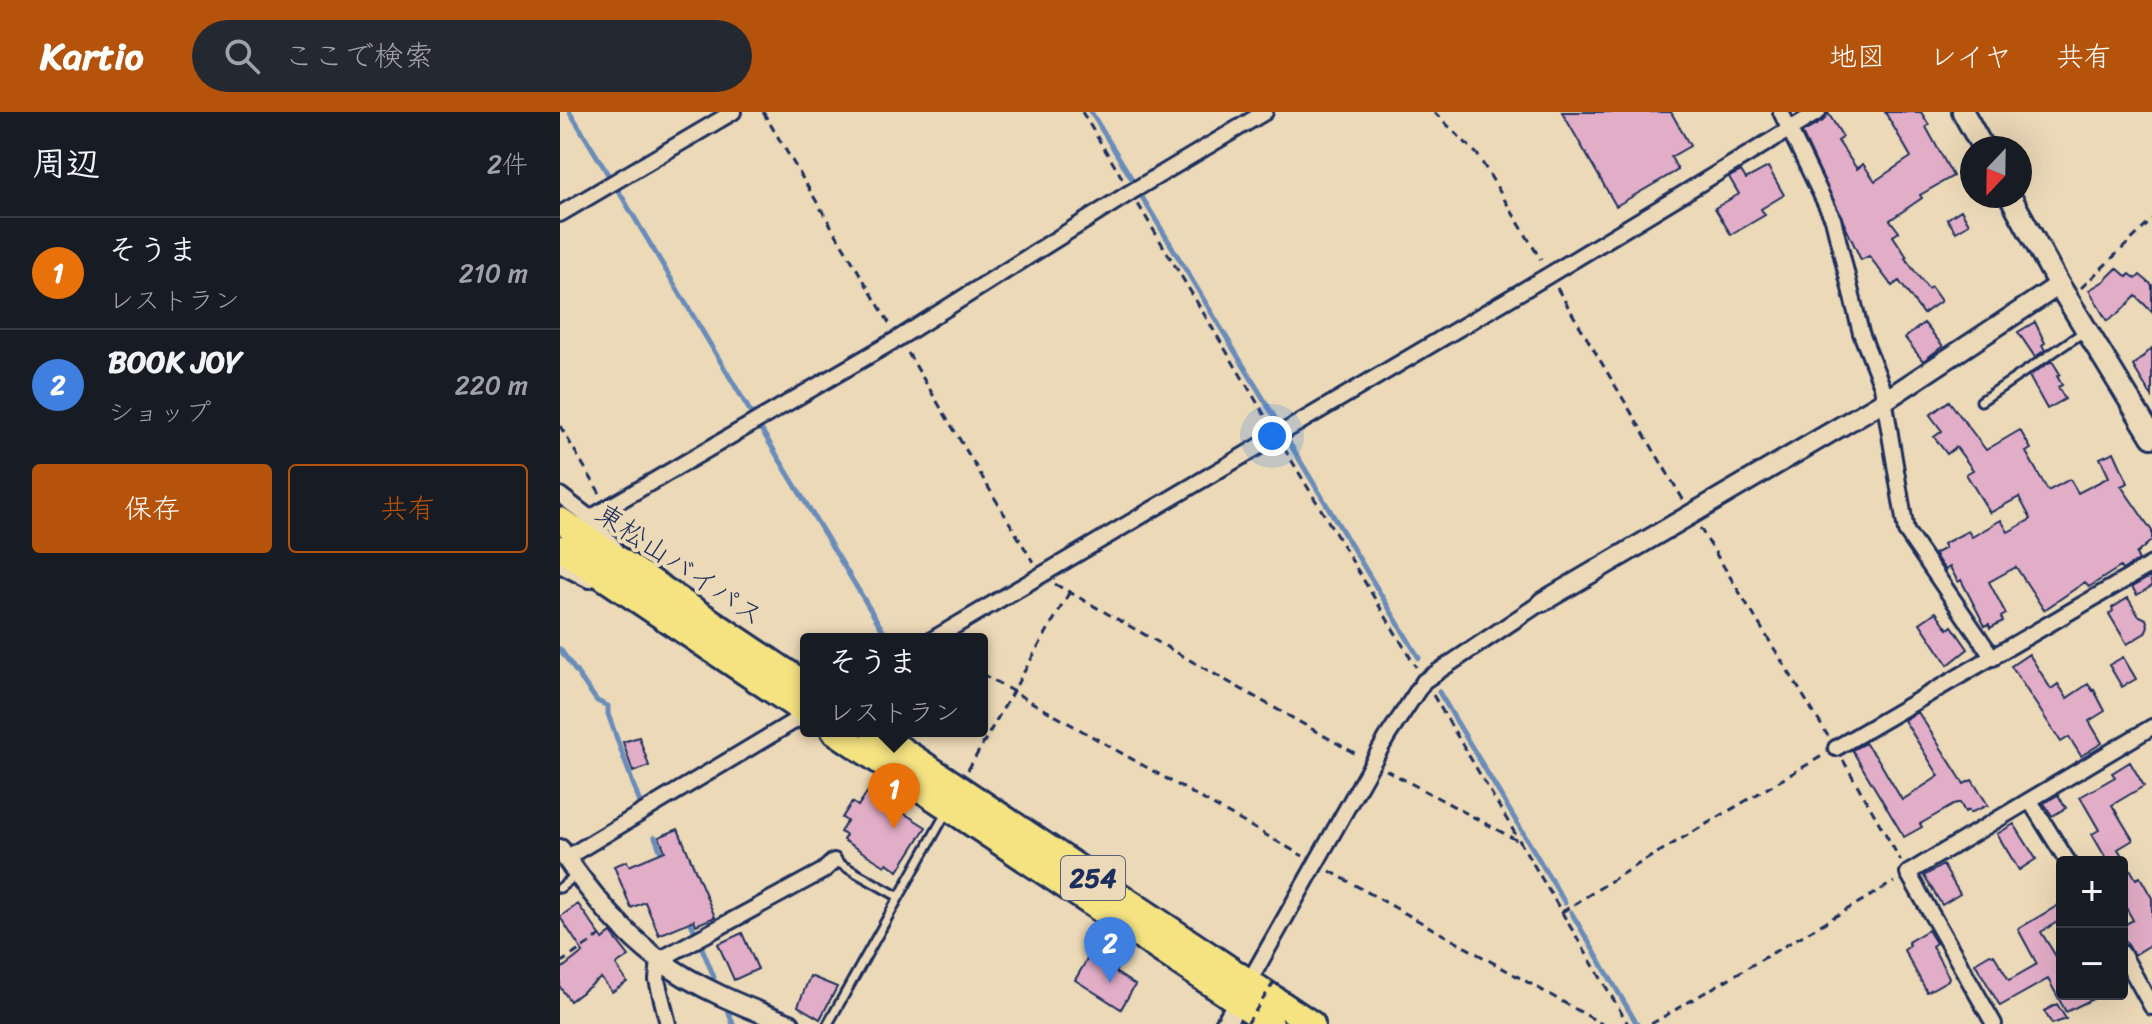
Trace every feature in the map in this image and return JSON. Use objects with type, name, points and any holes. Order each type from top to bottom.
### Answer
[{"type":"highway","name":"東松山バイパス","points":[[560,520],[800,681]]},
{"type":"highway","name":"東松山バイパス","points":[[560,548],[800,709]]},
{"type":"highway","name":"254","points":[[845,737],[953,797],[1252,998],[1312,1024]]},
{"type":"highway","name":"254","points":[[881,737],[953,797]]},
{"type":"highway","name":"254","points":[[1252,998],[1271,1024]]},
{"type":"main road","points":[[1963,112],[1976,136]]},
{"type":"main road","points":[[2017,208],[2152,437]]},
{"type":"street","points":[[560,214],[733,112]]},
{"type":"street","points":[[590,518],[899,338],[1265,112]]},
{"type":"street","points":[[1781,112],[1833,219],[1861,333],[1882,386],[1906,531],[1993,658]]},
{"type":"street","points":[[943,633],[1549,275],[1818,112]]},
{"type":"street","points":[[1225,1024],[1252,998],[1317,864],[1387,737],[1424,681],[1542,602],[2064,292]]},
{"type":"street","points":[[560,495],[590,518],[633,568]]},
{"type":"street","points":[[1836,748],[2152,564]]},
{"type":"street","points":[[560,565],[609,590],[645,603]]},
{"type":"street","points":[[790,1024],[732,1001],[659,960],[619,923],[563,854],[800,716]]},
{"type":"street","points":[[1994,1024],[1908,873],[2152,727]]},
{"type":"street","points":[[2030,801],[2064,856]]},
{"type":"street","points":[[659,960],[823,871],[834,861]]},
{"type":"street","points":[[659,960],[657,980],[668,1024]]},
{"type":"street","points":[[2128,964],[2152,1007]]},
{"type":"lane","points":[[1981,401],[2087,329]]},
{"type":"lane","points":[[828,1024],[953,797]]},
{"type":"lane","points":[[834,861],[899,897]]},
{"type":"lane","points":[[560,888],[578,874]]},
{"type":"path","points":[[1082,112],[1628,1024]]},
{"type":"path","points":[[1434,112],[1477,154],[1691,513],[1836,748],[1908,873],[1651,1024]]},
{"type":"path","points":[[2064,292],[2152,220]]},
{"type":"path","points":[[560,426],[609,507]]},
{"type":"path","points":[[988,737],[1069,592]]},
{"type":"path","points":[[988,677],[1602,1024]]},
{"type":"path","points":[[953,797],[988,737]]},
{"type":"path","points":[[1562,912],[1836,748]]},
{"type":"path","points":[[560,963],[619,923]]},
{"type":"building","points":[[1562,112],[1671,112],[1690,146],[1671,157],[1678,170],[1616,206]]},
{"type":"building","points":[[1885,112],[1921,112],[1953,176],[1920,195],[1922,198],[1890,220],[1899,232],[1893,236],[1905,258],[1941,301],[1923,314],[1899,281],[1892,286],[1869,256],[1861,260],[1802,133],[1823,121],[1828,113],[1843,137],[1838,141],[1857,169],[1863,164],[1875,181],[1911,157]]},
{"type":"building","points":[[1768,167],[1784,195],[1761,209],[1765,215],[1731,235],[1715,208],[1739,194],[1729,177],[1741,171],[1746,179]]},
{"type":"building","points":[[1961,210],[1969,224],[1956,232],[1947,219]]},
{"type":"building","points":[[2117,268],[2127,277],[2130,274],[2136,279],[2140,275],[2152,285],[2152,312],[2136,296],[2107,321],[2089,290]]},
{"type":"building","points":[[2035,322],[2045,350],[2035,357],[2018,332]]},
{"type":"building","points":[[1924,323],[1943,346],[1923,361],[1905,338]]},
{"type":"building","points":[[2152,348],[2152,397],[2133,366]]},
{"type":"building","points":[[2052,361],[2060,374],[2057,376],[2062,385],[2058,387],[2065,399],[2047,409],[2029,376]]},
{"type":"building","points":[[1949,401],[1986,450],[2020,430],[2031,449],[2026,452],[2048,491],[2070,479],[2078,493],[2109,477],[2100,458],[2114,452],[2128,483],[2121,486],[2152,531],[2152,540],[2136,554],[2139,560],[2122,570],[2120,567],[2089,587],[2085,582],[2044,610],[2016,567],[1989,582],[2006,614],[2001,617],[2003,621],[1990,628],[1989,624],[1985,626],[1961,580],[1958,582],[1950,567],[1945,570],[1934,554],[1945,548],[1943,544],[1968,531],[1972,537],[2001,520],[2008,532],[2031,519],[2019,497],[1990,513],[1966,474],[1973,470],[1956,447],[1947,454],[1934,437],[1942,431],[1930,415]]},
{"type":"building","points":[[2150,577],[2152,586],[2137,595],[2132,587]]},
{"type":"building","points":[[2128,598],[2138,615],[2146,619],[2148,626],[2145,633],[2127,644],[2109,614],[2112,608]]},
{"type":"building","points":[[1936,612],[1948,629],[1952,626],[1968,649],[1948,665],[1920,623]]},
{"type":"building","points":[[2029,654],[2051,689],[2058,684],[2067,698],[2088,684],[2094,690],[2105,711],[2089,721],[2102,743],[2081,756],[2069,737],[2061,742],[2011,666]]},
{"type":"building","points":[[2123,657],[2136,679],[2122,687],[2109,665]]},
{"type":"building","points":[[1918,712],[1964,784],[1972,780],[1988,805],[1970,813],[1957,803],[1904,837],[1852,750],[1865,743],[1902,800],[1939,776],[1904,720]]},
{"type":"building","points":[[639,737],[649,766],[633,772],[623,742]]},
{"type":"building","points":[[2130,762],[2144,786],[2112,805],[2133,840],[2118,849],[2122,856],[2105,856],[2092,834],[2099,830],[2080,797],[2115,777],[2112,773]]},
{"type":"building","points":[[868,791],[926,827],[898,871],[843,840],[846,835],[840,832],[847,821],[842,818],[852,802],[858,806]]},
{"type":"building","points":[[2058,795],[2066,808],[2052,816],[2044,803]]},
{"type":"building","points":[[2014,824],[2036,859],[2019,870],[1997,834]]},
{"type":"building","points":[[678,829],[715,917],[696,925],[694,920],[659,935],[645,902],[631,908],[614,866],[627,861],[629,866],[665,851],[659,837]]},
{"type":"building","points":[[1943,865],[1960,894],[1942,905],[1924,876]]},
{"type":"building","points":[[2128,866],[2136,879],[2140,877],[2152,898],[2152,944],[2134,955],[2128,945],[2128,923],[2133,920],[2128,911]]},
{"type":"building","points":[[578,904],[603,939],[611,933],[629,956],[616,965],[627,982],[612,992],[601,978],[570,1001],[560,987],[560,970],[583,952],[560,917]]},
{"type":"building","points":[[2056,907],[2056,923],[2041,932],[2056,956],[2056,994],[2048,979],[2000,1006],[1975,963],[1990,954],[1994,955],[2009,980],[2037,964],[2018,929]]},
{"type":"building","points":[[1928,930],[1936,943],[1932,946],[1949,977],[1927,992],[1904,950],[1910,946],[1908,942]]},
{"type":"building","points":[[742,933],[758,969],[734,980],[718,944]]},
{"type":"building","points":[[1089,956],[1096,960],[1099,956],[1118,967],[1115,972],[1135,985],[1121,1009],[1075,980]]},
{"type":"building","points":[[810,976],[837,987],[820,1019],[798,1006]]},
{"type":"building","points":[[2059,1000],[2091,1000],[2066,1012]]},
{"type":"building","points":[[2057,1004],[2066,1019],[2052,1024],[2044,1011]]},
{"type":"waterway","points":[[570,112],[609,176]]},
{"type":"waterway","points":[[1091,112],[1135,184]]},
{"type":"waterway","points":[[615,185],[753,416]]},
{"type":"waterway","points":[[1139,192],[1278,423]]},
{"type":"waterway","points":[[758,424],[884,633]]},
{"type":"waterway","points":[[1287,439],[1419,658]]},
{"type":"waterway","points":[[560,649],[597,701],[608,706],[608,714],[640,803]]},
{"type":"waterway","points":[[1439,692],[1565,903]]},
{"type":"waterway","points":[[655,837],[662,855]]},
{"type":"waterway","points":[[1571,912],[1637,1024]]},
{"type":"waterway","points":[[688,916],[694,930]]},
{"type":"waterway","points":[[702,948],[714,977]]},
{"type":"waterway","points":[[728,1011],[733,1024]]},
{"type":"place","name":"そうま","points":[[894,829]]},
{"type":"place","name":"BOOK JOY","points":[[1110,983]]}]
